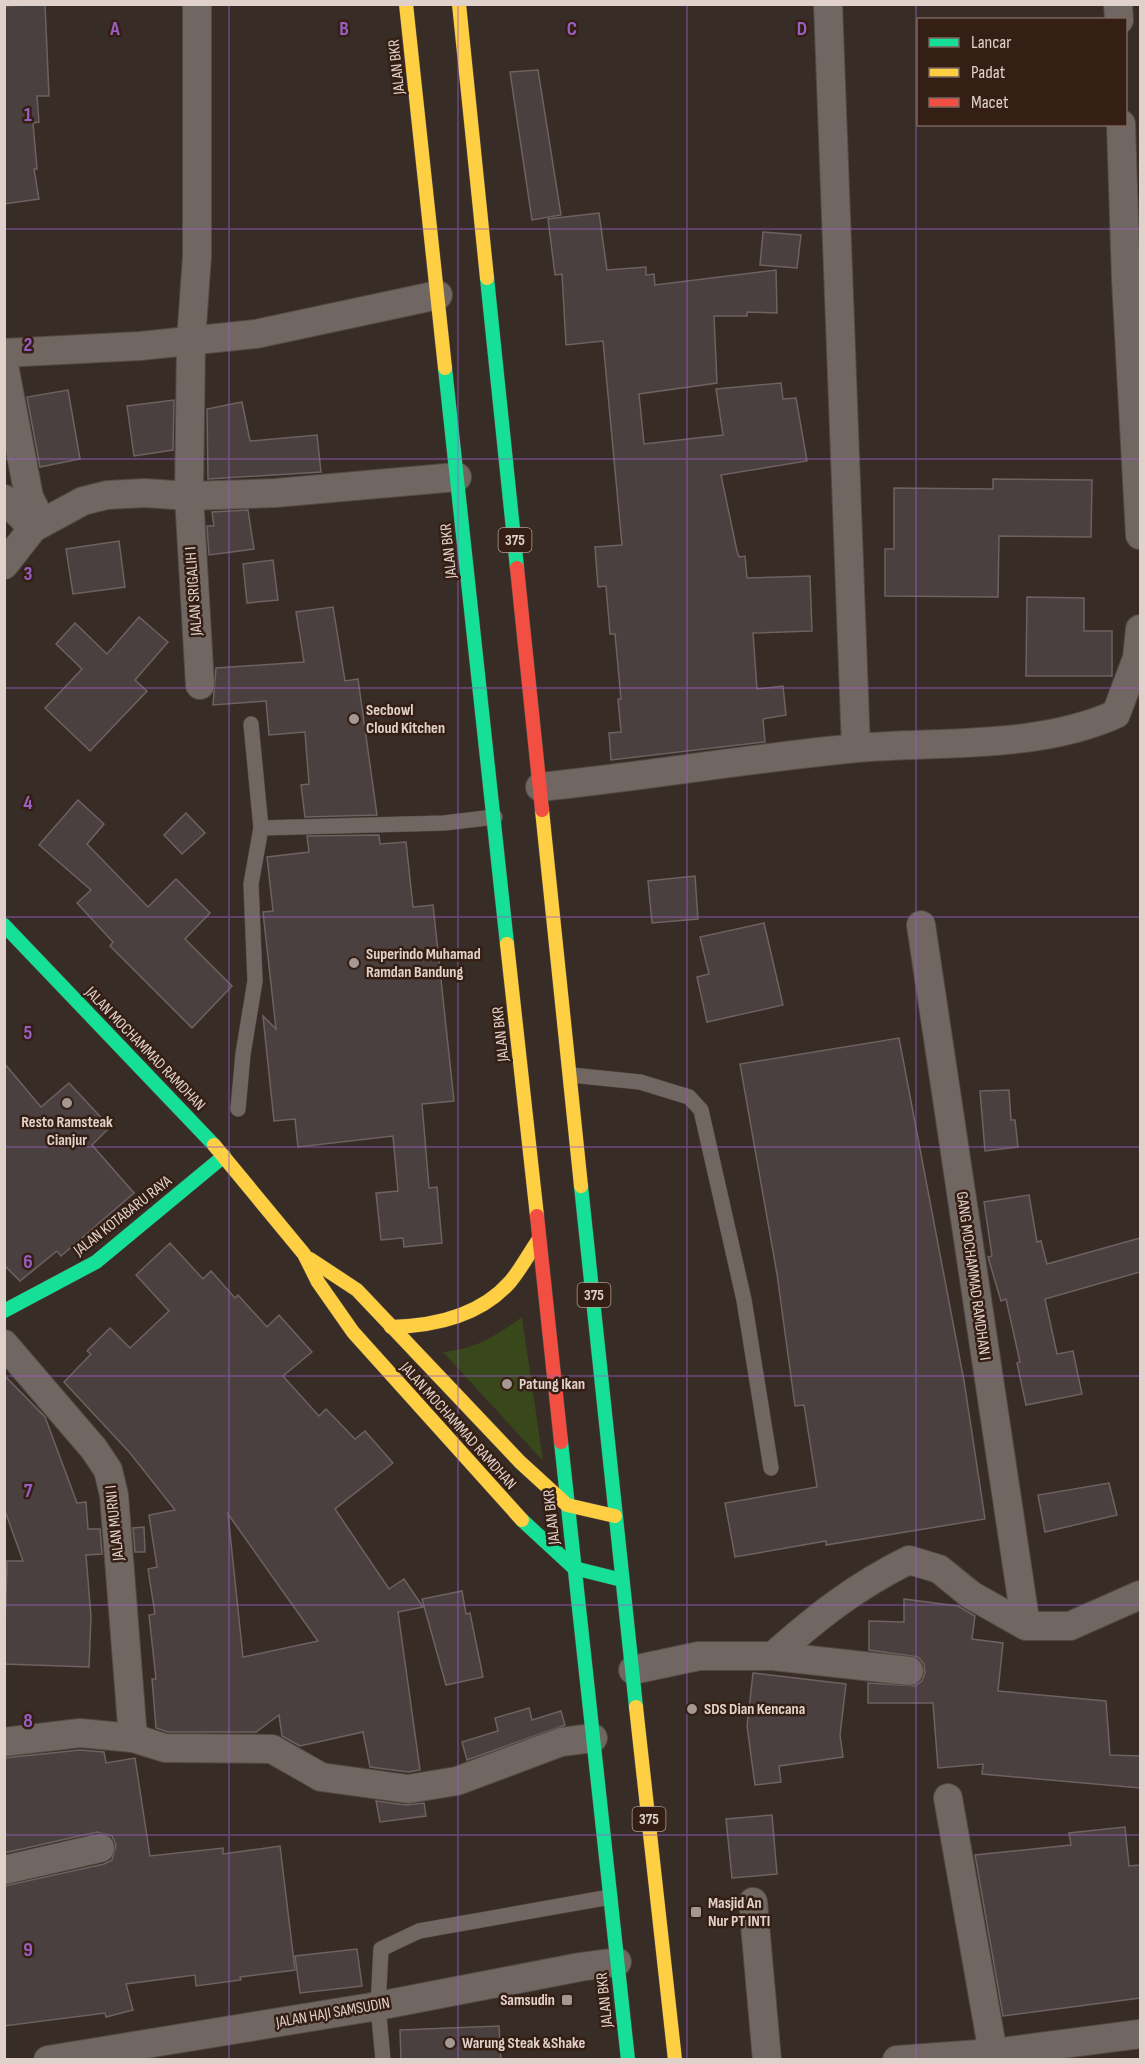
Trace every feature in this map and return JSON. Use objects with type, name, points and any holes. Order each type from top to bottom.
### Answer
[{"type":"main road","name":"JALAN BKR","points":[[406,4],[627,2060]]},
{"type":"main road","name":"375","points":[[459,4],[615,1516],[675,2060]]},
{"type":"main road","name":"JALAN MOCHAMMAD RAMDHAN","points":[[4,925],[224,1156],[304,1254],[318,1282],[360,1341],[513,1512],[574,1568],[622,1580]]},
{"type":"main road","name":"JALAN KOTABARU RAYA","points":[[4,1311],[96,1262],[224,1156]]},
{"type":"main road","points":[[391,1327],[434,1324],[475,1309],[509,1283],[539,1239]]},
{"type":"main road","name":"JALAN MOCHAMMAD RAMDHAN","points":[[304,1254],[357,1290],[532,1473],[567,1505],[615,1516]]},
{"type":"street","name":"JALAN SRIGALIH I","points":[[197,4],[197,256],[191,341],[189,496],[200,685]]},
{"type":"street","points":[[828,4],[856,748]]},
{"type":"street","points":[[1121,126],[1127,303],[1140,535]]},
{"type":"street","points":[[4,353],[140,346],[256,334],[438,295]]},
{"type":"street","points":[[4,365],[29,497],[38,525]]},
{"type":"street","points":[[4,565],[38,525],[83,501],[107,495],[145,493],[189,496],[275,493],[457,477]]},
{"type":"street","points":[[4,499],[38,525]]},
{"type":"street","points":[[540,787],[856,748],[1049,735],[1088,726],[1116,714],[1137,658],[1140,629]]},
{"type":"street","name":"GANG MOCHAMMAD RAMDHAN I","points":[[921,925],[1026,1626]]},
{"type":"street","name":"JALAN MURNI I","points":[[4,1344],[94,1449],[108,1470],[114,1495],[133,1738]]},
{"type":"street","points":[[773,1656],[809,1624],[870,1578],[909,1560],[939,1569],[971,1595],[1026,1626],[1070,1626],[1140,1594]]},
{"type":"street","points":[[633,1670],[699,1656],[773,1656],[909,1671]]},
{"type":"street","points":[[4,1742],[80,1733],[133,1738],[165,1748],[272,1749],[321,1777],[408,1789],[457,1781],[561,1742],[592,1738]]},
{"type":"street","points":[[948,1798],[993,2053]]},
{"type":"street","points":[[4,1870],[100,1848]]},
{"type":"street","points":[[753,1902],[767,2060]]},
{"type":"street","name":"JALAN HAJI SAMSUDIN","points":[[48,2060],[378,2006],[617,1962]]},
{"type":"street","points":[[897,2060],[993,2053],[1140,2034]]},
{"type":"lane","points":[[238,1109],[243,1054],[255,981],[251,884],[261,828],[251,724]]},
{"type":"lane","points":[[261,828],[444,823],[495,817]]},
{"type":"lane","points":[[571,1075],[640,1082],[689,1097],[700,1110],[744,1300],[771,1468]]},
{"type":"lane","points":[[383,2060],[378,2006],[381,1949],[419,1932],[610,1897]]},
{"type":"green space","points":[[522,1317],[543,1461],[443,1352],[476,1344]]},
{"type":"building","points":[[45,4],[49,96],[37,96],[39,122],[33,123],[37,169],[34,169],[39,199],[4,204],[4,6]]},
{"type":"building","points":[[538,70],[561,215],[532,220],[510,72]]},
{"type":"building","points":[[599,213],[607,270],[646,267],[646,275],[654,274],[655,285],[776,270],[777,313],[747,312],[747,316],[714,316],[717,383],[639,394],[644,444],[723,435],[716,389],[781,383],[783,399],[796,398],[807,461],[721,475],[737,551],[739,557],[745,556],[747,578],[810,576],[812,631],[753,633],[757,689],[783,686],[786,715],[763,719],[765,742],[611,760],[609,733],[621,732],[618,699],[621,699],[615,634],[610,634],[606,586],[598,587],[595,547],[622,545],[603,341],[566,345],[562,274],[555,275],[548,219]]},
{"type":"building","points":[[763,232],[801,235],[797,268],[760,265]]},
{"type":"building","points":[[68,390],[80,459],[40,467],[27,397]]},
{"type":"building","points":[[174,400],[173,450],[134,456],[127,406]]},
{"type":"building","points":[[242,402],[250,441],[317,435],[321,472],[208,479],[207,409]]},
{"type":"building","points":[[993,479],[1092,480],[1091,537],[999,536],[998,597],[885,596],[885,549],[894,549],[894,488],[993,489]]},
{"type":"building","points":[[248,510],[254,549],[209,555],[207,526],[214,526],[212,512]]},
{"type":"building","points":[[119,541],[125,587],[73,594],[66,549]]},
{"type":"building","points":[[273,560],[278,600],[247,603],[243,564]]},
{"type":"building","points":[[1027,597],[1084,598],[1084,631],[1112,631],[1112,676],[1026,676]]},
{"type":"building","points":[[333,607],[345,681],[358,679],[377,815],[305,817],[301,785],[309,784],[305,732],[269,735],[266,701],[213,705],[216,668],[304,662],[296,612]]},
{"type":"building","points":[[139,617],[168,642],[135,680],[147,691],[90,751],[45,708],[82,669],[56,644],[75,623],[107,654]]},
{"type":"building","points":[[78,800],[104,824],[87,844],[148,907],[176,879],[210,913],[185,939],[232,986],[192,1028],[110,946],[113,942],[77,903],[91,890],[39,845]]},
{"type":"building","points":[[186,813],[205,833],[182,854],[164,835]]},
{"type":"building","name":"Superindo Muhamad Ramdan Bandung","points":[[379,835],[380,844],[406,842],[413,907],[433,905],[454,1101],[422,1104],[429,1188],[437,1187],[442,1243],[404,1247],[403,1238],[381,1240],[376,1193],[398,1191],[393,1136],[298,1147],[295,1119],[274,1121],[263,1016],[276,1029],[263,912],[273,911],[267,857],[309,852],[307,836]]},
{"type":"building","points":[[695,876],[698,919],[652,923],[648,881]]},
{"type":"building","points":[[764,923],[783,1005],[707,1022],[697,977],[709,974],[700,937]]},
{"type":"building","points":[[899,1038],[964,1381],[985,1519],[826,1545],[826,1541],[735,1557],[725,1503],[817,1487],[804,1405],[795,1406],[777,1274],[740,1064]]},
{"type":"building","points":[[4,1063],[41,1107],[69,1083],[110,1127],[92,1145],[134,1193],[61,1256],[57,1251],[20,1281],[4,1265]]},
{"type":"building","points":[[1009,1090],[1011,1120],[1015,1120],[1018,1147],[985,1151],[980,1091]]},
{"type":"building","points":[[1029,1195],[1037,1242],[1041,1241],[1047,1264],[1140,1238],[1140,1272],[1045,1299],[1057,1354],[1073,1351],[1082,1394],[1026,1405],[1017,1363],[1020,1362],[1006,1299],[1001,1301],[988,1257],[992,1256],[984,1202]]},
{"type":"building","points":[[170,1243],[203,1279],[211,1271],[235,1298],[238,1295],[267,1327],[279,1315],[312,1352],[283,1376],[319,1416],[326,1409],[355,1439],[365,1431],[393,1463],[335,1509],[389,1589],[404,1579],[423,1607],[398,1612],[420,1770],[408,1772],[370,1767],[363,1732],[300,1746],[282,1736],[279,1715],[256,1732],[168,1732],[156,1728],[152,1679],[156,1679],[149,1615],[155,1614],[148,1569],[157,1567],[149,1515],[175,1510],[130,1453],[64,1382],[91,1354],[87,1351],[110,1328],[130,1348],[169,1311],[136,1275]],"holes":[[[228,1514],[318,1641],[243,1657]]]},
{"type":"building","points":[[4,1375],[45,1417],[77,1503],[86,1502],[88,1529],[100,1529],[102,1554],[86,1555],[91,1617],[89,1667],[4,1664],[7,1561],[23,1561],[4,1508]]},
{"type":"building","points":[[1109,1483],[1117,1515],[1045,1532],[1038,1495]]},
{"type":"building","points":[[144,1527],[145,1552],[135,1552],[133,1528]]},
{"type":"building","points":[[462,1591],[466,1614],[470,1613],[483,1677],[446,1685],[422,1599]]},
{"type":"building","points":[[904,1599],[958,1606],[975,1616],[972,1639],[1003,1643],[998,1691],[1106,1701],[1110,1755],[1140,1756],[1140,1788],[982,1774],[983,1764],[938,1768],[933,1703],[868,1703],[868,1683],[915,1686],[922,1681],[925,1673],[924,1664],[918,1657],[869,1650],[869,1621],[904,1622]]},
{"type":"building","points":[[753,1673],[846,1684],[840,1735],[843,1757],[779,1766],[781,1782],[755,1785],[747,1726]]},
{"type":"building","points":[[529,1708],[532,1720],[561,1711],[565,1725],[467,1760],[462,1742],[498,1731],[495,1718]]},
{"type":"building","points":[[80,1750],[104,1752],[106,1763],[135,1758],[150,1856],[223,1848],[223,1854],[280,1846],[295,1970],[240,1977],[241,1980],[196,1986],[195,1975],[126,1984],[133,2010],[106,2017],[105,2013],[4,2026],[4,1886],[104,1864],[112,1860],[116,1845],[112,1836],[97,1832],[4,1853],[4,1758]]},
{"type":"building","points":[[376,1801],[406,1805],[424,1803],[426,1816],[380,1822]]},
{"type":"building","points":[[772,1815],[777,1874],[732,1878],[726,1819]]},
{"type":"building","points":[[1125,1827],[1129,1866],[1140,1865],[1140,1998],[1003,2016],[975,1855],[1071,1845],[1069,1833]]},
{"type":"building","points":[[357,1949],[362,1986],[300,1993],[295,1956]]},
{"type":"building","name":"Warung Steak &Shake","points":[[499,2026],[501,2060],[401,2060],[400,2030]]},
{"type":"traffic: fast","points":[[487,278],[517,568]]},
{"type":"traffic: fast","points":[[445,368],[507,944]]},
{"type":"traffic: fast","points":[[4,925],[214,1145]]},
{"type":"traffic: fast","points":[[4,1311],[96,1262],[224,1156]]},
{"type":"traffic: fast","points":[[581,1186],[636,1707]]},
{"type":"traffic: fast","points":[[561,1442],[628,2060]]},
{"type":"traffic: fast","points":[[522,1520],[574,1568],[622,1580]]},
{"type":"traffic: slow","points":[[406,4],[445,368]]},
{"type":"traffic: slow","points":[[459,4],[487,278]]},
{"type":"traffic: slow","points":[[542,810],[581,1186]]},
{"type":"traffic: slow","points":[[507,944],[537,1216]]},
{"type":"traffic: slow","points":[[214,1145],[304,1254],[318,1282],[353,1332],[522,1520]]},
{"type":"traffic: slow","points":[[391,1327],[424,1324],[456,1317],[485,1303],[510,1282],[539,1239]]},
{"type":"traffic: slow","points":[[310,1259],[357,1290],[520,1462],[567,1505],[615,1516]]},
{"type":"traffic: slow","points":[[636,1707],[675,2060]]},
{"type":"traffic: jam","points":[[517,568],[542,810]]},
{"type":"traffic: jam","points":[[537,1216],[561,1442]]},
{"type":"place","name":"Secbowl Cloud Kitchen","points":[[354,719]]},
{"type":"place","name":"Superindo Muhamad Ramdan Bandung","points":[[354,963]]},
{"type":"place","name":"Resto Ramsteak Cianjur","points":[[67,1103]]},
{"type":"place","name":"Patung Ikan","points":[[507,1384]]},
{"type":"place","name":"SDS Dian Kencana","points":[[692,1709]]},
{"type":"place","name":"Masjid An Nur PT INTI","points":[[696,1912]]},
{"type":"place","name":"Samsudin","points":[[567,2000]]},
{"type":"place","name":"Warung Steak &Shake","points":[[450,2043]]}]
